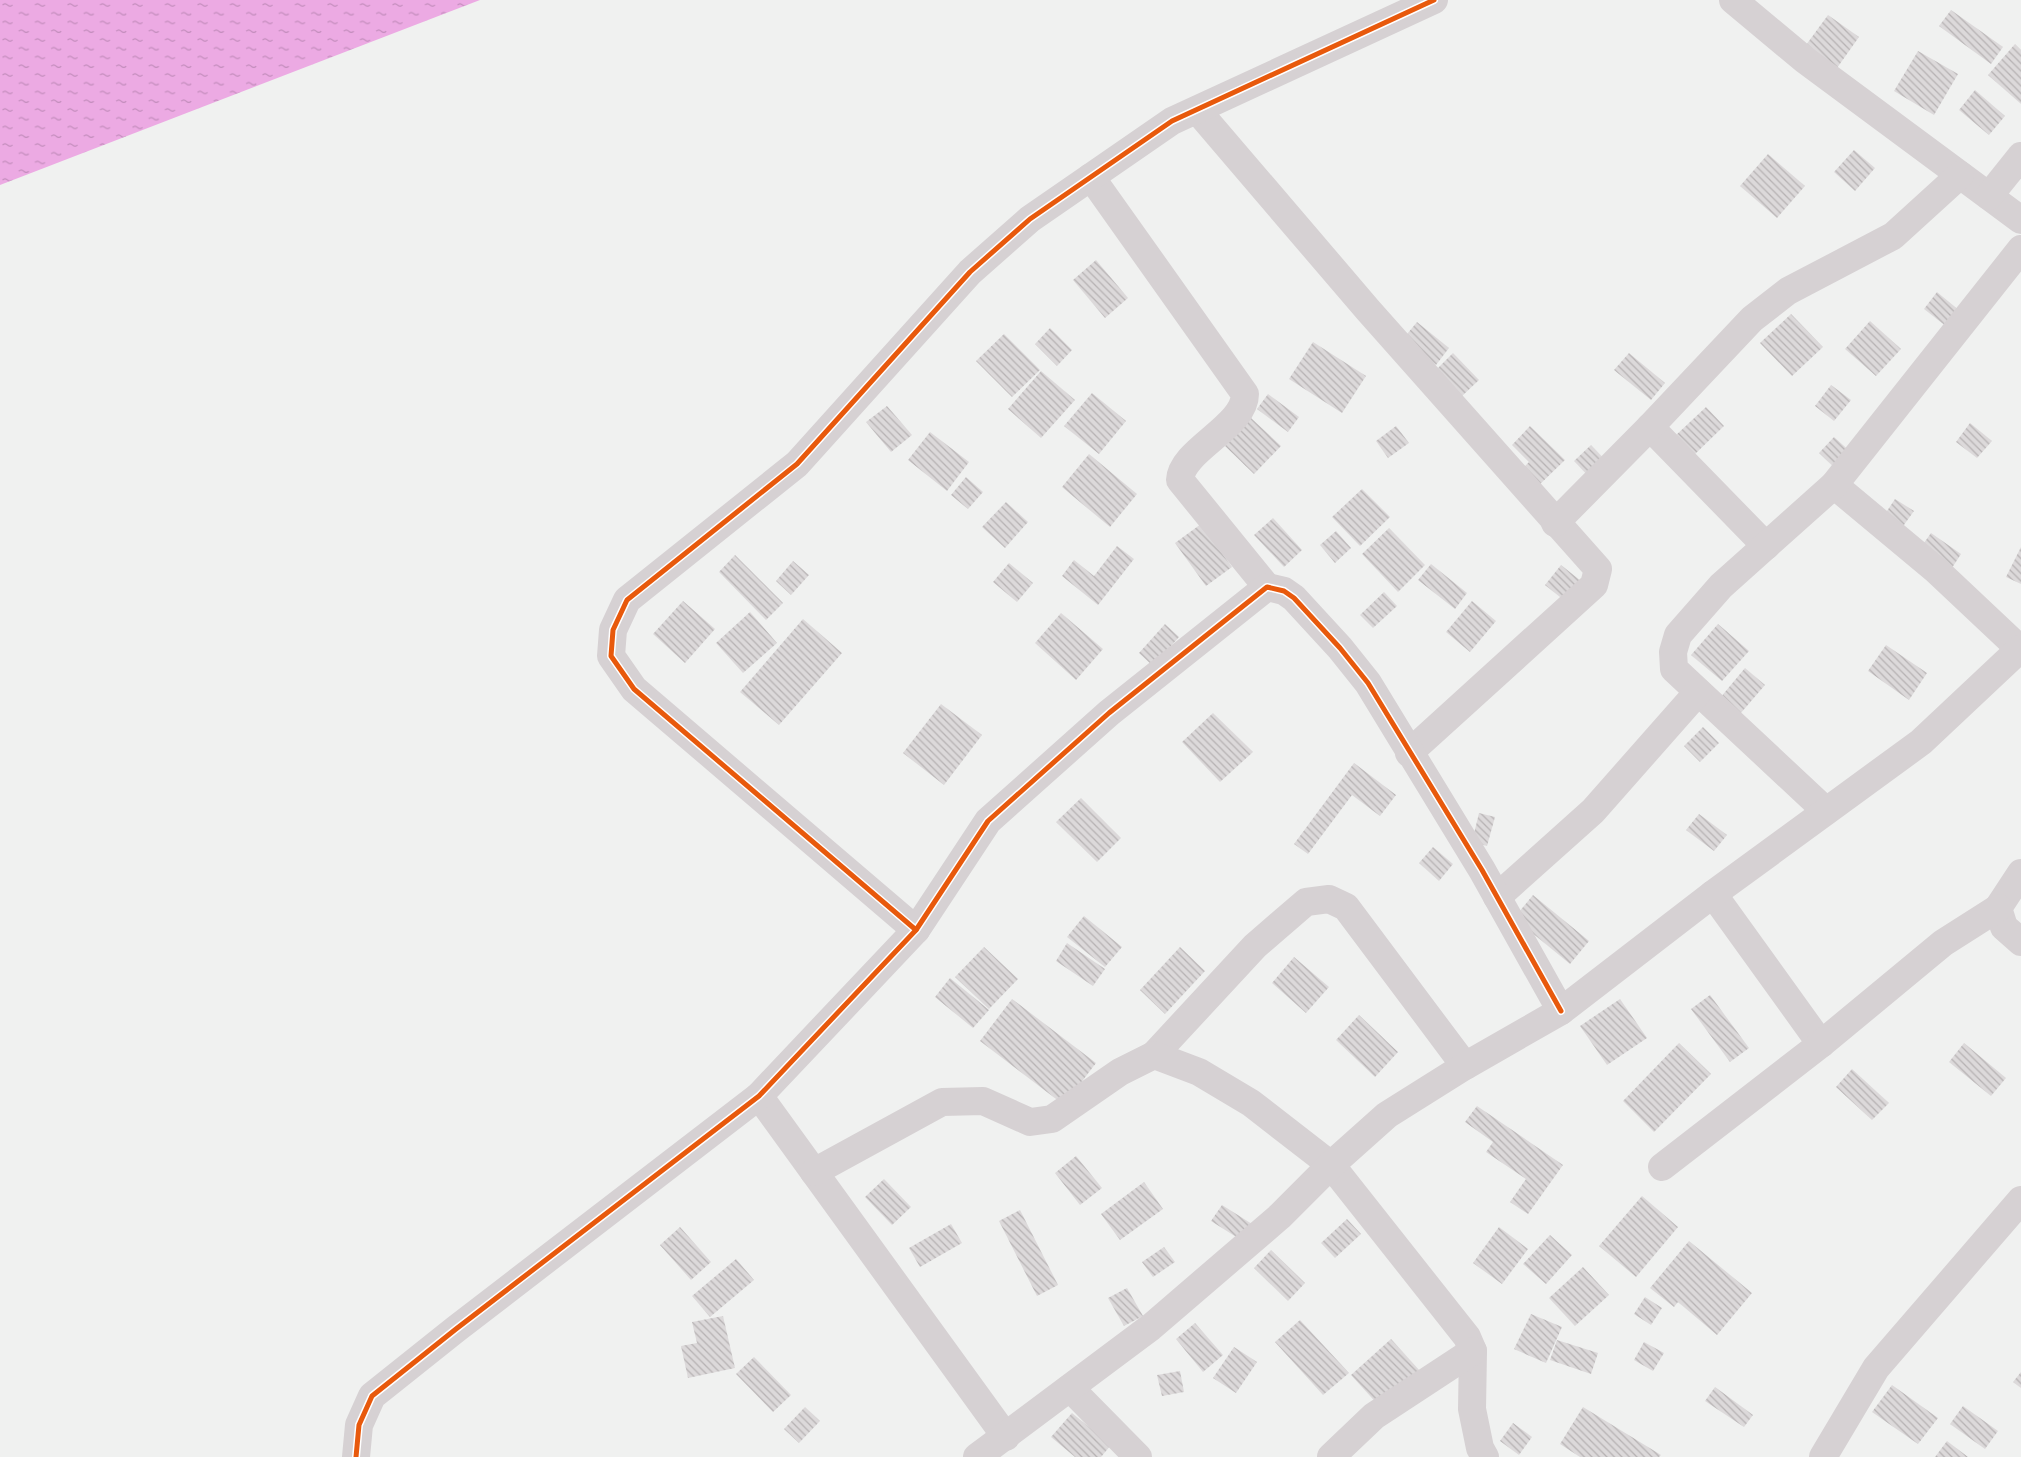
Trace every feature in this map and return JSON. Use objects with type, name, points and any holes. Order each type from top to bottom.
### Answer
[{"type":"street","points":[[916,930],[634,689],[611,656],[613,630],[627,600],[797,464],[970,272],[1030,219],[1172,121],[1434,0]]},
{"type":"street","points":[[1733,0],[1805,60],[2021,220]]},
{"type":"street","points":[[1197,110],[1555,523],[1598,569],[1594,585],[1409,753]]},
{"type":"street","points":[[1989,196],[2021,156]]},
{"type":"street","points":[[1555,523],[1650,427],[1752,319],[1788,291],[1893,236],[1960,175]]},
{"type":"street","points":[[1091,177],[1245,394],[1245,404],[1242,410],[1185,466],[1180,480],[1267,588],[1284,591],[1294,598],[1340,648],[1368,684],[1497,896],[1560,1011]]},
{"type":"street","points":[[1826,811],[1674,669],[1672,652],[1678,635],[1721,586],[1834,485],[2021,249]]},
{"type":"street","points":[[1650,427],[1766,546]]},
{"type":"street","points":[[977,1457],[1150,1327],[1279,1217],[1331,1165],[1387,1115],[1465,1066],[1560,1011],[1713,894],[1922,742],[2021,650],[1936,570],[1834,485]]},
{"type":"street","points":[[356,1457],[359,1425],[372,1396],[759,1096],[916,930],[988,820],[1109,713],[1267,588]]},
{"type":"street","points":[[1497,896],[1593,811],[1698,692]]},
{"type":"street","points":[[1662,1167],[1821,1044],[1943,944],[1998,908],[2021,873]]},
{"type":"street","points":[[1713,894],[1821,1044]]},
{"type":"street","points":[[814,1172],[942,1102],[983,1101],[1030,1122],[1052,1119],[1120,1072],[1154,1055],[1255,946],[1306,902],[1330,899],[1346,907],[1465,1066]]},
{"type":"street","points":[[1998,908],[2004,927],[2021,942]]},
{"type":"street","points":[[1154,1055],[1199,1072],[1251,1103],[1331,1165],[1466,1337],[1473,1351],[1472,1409],[1480,1448],[1485,1457]]},
{"type":"street","points":[[759,1096],[1006,1437]]},
{"type":"street","points":[[1823,1457],[1876,1368],[2021,1200]]},
{"type":"street","points":[[1331,1457],[1374,1416],[1473,1351]]},
{"type":"street","points":[[1070,1388],[1138,1457]]},
{"type":"water","points":[[0,0],[480,0],[0,185]]},
{"type":"building","points":[[1951,10],[2003,47],[1991,64],[1939,26]]},
{"type":"building","points":[[1828,15],[1859,37],[1837,68],[1806,45]]},
{"type":"building","points":[[2015,44],[2021,50],[2021,104],[1988,75]]},
{"type":"building","points":[[1918,51],[1958,74],[1934,115],[1894,91]]},
{"type":"building","points":[[1975,90],[2005,116],[1989,135],[1959,110]]},
{"type":"building","points":[[1854,150],[1875,168],[1855,191],[1834,172]]},
{"type":"building","points":[[1768,154],[1805,186],[1777,218],[1740,186]]},
{"type":"building","points":[[1096,260],[1128,298],[1105,318],[1073,280]]},
{"type":"building","points":[[1937,292],[1960,311],[1947,327],[1924,309]]},
{"type":"building","points":[[1791,314],[1823,347],[1792,376],[1760,343]]},
{"type":"building","points":[[1870,321],[1901,349],[1876,376],[1845,349]]},
{"type":"building","points":[[1417,322],[1449,348],[1436,365],[1403,339]]},
{"type":"building","points":[[1050,328],[1072,350],[1057,366],[1035,344]]},
{"type":"building","points":[[1004,334],[1040,370],[1012,397],[976,361]]},
{"type":"building","points":[[1313,342],[1366,376],[1342,413],[1289,379]]},
{"type":"building","points":[[1453,353],[1479,380],[1461,397],[1435,371]]},
{"type":"building","points":[[1629,353],[1665,383],[1651,400],[1614,370]]},
{"type":"building","points":[[1041,371],[1075,400],[1041,438],[1008,409]]},
{"type":"building","points":[[1831,385],[1851,400],[1834,421],[1815,406]]},
{"type":"building","points":[[1092,393],[1126,421],[1099,454],[1064,426]]},
{"type":"building","points":[[1268,394],[1299,417],[1288,432],[1257,409]]},
{"type":"building","points":[[887,406],[912,435],[891,452],[866,422]]},
{"type":"building","points":[[1706,407],[1724,426],[1693,456],[1674,437]]},
{"type":"building","points":[[1251,418],[1281,446],[1254,474],[1225,446]]},
{"type":"building","points":[[1970,423],[1992,441],[1977,458],[1956,442]]},
{"type":"building","points":[[1396,426],[1409,443],[1388,458],[1376,441]]},
{"type":"building","points":[[1530,426],[1565,460],[1535,489],[1518,473],[1529,462],[1512,445]]},
{"type":"building","points":[[930,432],[969,462],[947,491],[908,460]]},
{"type":"building","points":[[1834,437],[1853,454],[1838,471],[1819,453]]},
{"type":"building","points":[[1591,445],[1609,464],[1592,480],[1574,461]]},
{"type":"building","points":[[1089,454],[1137,494],[1110,527],[1062,487]]},
{"type":"building","points":[[966,477],[983,492],[968,509],[951,495]]},
{"type":"building","points":[[1362,489],[1390,517],[1360,546],[1332,517]]},
{"type":"building","points":[[1895,499],[1914,511],[1901,529],[1883,517]]},
{"type":"building","points":[[1006,502],[1028,522],[1005,548],[982,527]]},
{"type":"building","points":[[1273,518],[1302,550],[1284,567],[1254,535]]},
{"type":"building","points":[[1201,524],[1232,567],[1206,586],[1175,543]]},
{"type":"building","points":[[1389,528],[1425,565],[1398,592],[1362,554]]},
{"type":"building","points":[[1336,531],[1351,548],[1335,563],[1320,545]]},
{"type":"building","points":[[1931,533],[1961,554],[1950,571],[1919,550]]},
{"type":"building","points":[[1117,546],[1134,559],[1098,605],[1062,576],[1074,560],[1094,576]]},
{"type":"building","points":[[2021,547],[2021,584],[2006,577]]},
{"type":"building","points":[[735,555],[783,603],[766,620],[719,572]]},
{"type":"building","points":[[793,561],[809,575],[791,595],[776,581]]},
{"type":"building","points":[[1009,563],[1033,583],[1017,602],[993,582]]},
{"type":"building","points":[[1431,564],[1467,593],[1455,609],[1418,580]]},
{"type":"building","points":[[1561,565],[1581,581],[1565,601],[1545,585]]},
{"type":"building","points":[[1384,592],[1397,606],[1373,628],[1360,615]]},
{"type":"building","points":[[683,601],[715,629],[685,663],[653,634]]},
{"type":"building","points":[[1472,601],[1496,621],[1470,652],[1446,632]]},
{"type":"building","points":[[750,612],[777,643],[743,673],[716,643]]},
{"type":"building","points":[[1061,613],[1103,649],[1076,680],[1035,643]]},
{"type":"building","points":[[803,619],[842,653],[779,725],[740,692]]},
{"type":"building","points":[[1165,624],[1179,637],[1153,666],[1139,653]]},
{"type":"building","points":[[1718,624],[1749,651],[1722,681],[1691,655]]},
{"type":"building","points":[[1886,645],[1927,673],[1909,700],[1868,671]]},
{"type":"building","points":[[1745,668],[1765,685],[1740,714],[1720,698]]},
{"type":"building","points":[[941,704],[982,735],[944,785],[903,753]]},
{"type":"building","points":[[1213,713],[1253,752],[1220,782],[1182,742]]},
{"type":"building","points":[[1703,727],[1719,743],[1700,762],[1684,746]]},
{"type":"building","points":[[1354,763],[1396,795],[1380,816],[1352,795],[1308,854],[1294,844]]},
{"type":"building","points":[[1081,798],[1121,838],[1097,862],[1056,822]]},
{"type":"building","points":[[1479,813],[1495,817],[1487,846],[1472,842]]},
{"type":"building","points":[[1699,814],[1727,835],[1714,851],[1686,830]]},
{"type":"building","points":[[1433,847],[1453,864],[1439,881],[1419,863]]},
{"type":"building","points":[[1533,895],[1589,941],[1570,964],[1514,918]]},
{"type":"building","points":[[1084,916],[1122,947],[1105,967],[1067,937]]},
{"type":"building","points":[[1067,943],[1105,969],[1093,986],[1056,961]]},
{"type":"building","points":[[984,947],[1018,979],[989,1009],[955,977]]},
{"type":"building","points":[[1180,947],[1205,971],[1165,1014],[1140,990]]},
{"type":"building","points":[[1294,957],[1329,987],[1306,1013],[1272,983]]},
{"type":"building","points":[[950,978],[989,1010],[973,1028],[935,997]]},
{"type":"building","points":[[1710,995],[1749,1048],[1730,1062],[1691,1009]]},
{"type":"building","points":[[1012,999],[1096,1063],[1064,1105],[980,1041]]},
{"type":"building","points":[[1620,999],[1647,1038],[1607,1065],[1580,1026]]},
{"type":"building","points":[[1359,1015],[1398,1052],[1375,1077],[1336,1040]]},
{"type":"building","points":[[1679,1043],[1711,1074],[1654,1132],[1623,1101]]},
{"type":"building","points":[[1964,1043],[2006,1078],[1991,1096],[1949,1062]]},
{"type":"building","points":[[1852,1069],[1889,1103],[1872,1120],[1836,1087]]},
{"type":"building","points":[[1477,1106],[1563,1165],[1528,1214],[1510,1202],[1526,1179],[1486,1152],[1493,1142],[1465,1122]]},
{"type":"building","points":[[1076,1156],[1102,1188],[1080,1205],[1055,1173]]},
{"type":"building","points":[[884,1179],[911,1207],[892,1225],[865,1197]]},
{"type":"building","points":[[1144,1182],[1163,1209],[1120,1240],[1101,1214]]},
{"type":"building","points":[[1642,1196],[1678,1227],[1636,1277],[1599,1246]]},
{"type":"building","points":[[1222,1205],[1252,1224],[1241,1240],[1211,1221]]},
{"type":"building","points":[[1020,1210],[1058,1285],[1037,1296],[999,1221]]},
{"type":"building","points":[[1347,1219],[1361,1234],[1335,1258],[1321,1243]]},
{"type":"building","points":[[951,1224],[962,1243],[920,1267],[909,1248]]},
{"type":"building","points":[[680,1227],[711,1262],[691,1280],[660,1245]]},
{"type":"building","points":[[1499,1227],[1528,1249],[1502,1284],[1473,1263]]},
{"type":"building","points":[[1550,1235],[1572,1255],[1546,1284],[1523,1264]]},
{"type":"building","points":[[1689,1241],[1752,1293],[1717,1335],[1678,1302],[1674,1307],[1650,1288]]},
{"type":"building","points":[[1164,1247],[1175,1262],[1153,1277],[1142,1262]]},
{"type":"building","points":[[1271,1250],[1305,1283],[1288,1301],[1254,1268]]},
{"type":"building","points":[[736,1259],[754,1280],[710,1317],[692,1296]]},
{"type":"building","points":[[1583,1267],[1609,1295],[1575,1326],[1549,1298]]},
{"type":"building","points":[[1127,1288],[1143,1316],[1124,1326],[1108,1298]]},
{"type":"building","points":[[1645,1297],[1662,1308],[1651,1325],[1634,1314]]},
{"type":"building","points":[[1531,1314],[1562,1327],[1546,1363],[1514,1349]]},
{"type":"building","points":[[723,1316],[735,1368],[688,1378],[681,1346],[697,1343],[692,1322]]},
{"type":"building","points":[[1300,1320],[1349,1373],[1323,1395],[1275,1342]]},
{"type":"building","points":[[1195,1323],[1223,1355],[1203,1372],[1176,1339]]},
{"type":"building","points":[[1391,1339],[1420,1371],[1380,1407],[1351,1375]]},
{"type":"building","points":[[1557,1340],[1598,1353],[1591,1374],[1550,1360]]},
{"type":"building","points":[[1644,1342],[1664,1353],[1653,1371],[1634,1360]]},
{"type":"building","points":[[1234,1347],[1257,1362],[1236,1393],[1213,1378]]},
{"type":"building","points":[[754,1357],[791,1395],[773,1412],[736,1374]]},
{"type":"building","points":[[1180,1371],[1184,1392],[1162,1396],[1157,1375]]},
{"type":"building","points":[[2021,1372],[2021,1388],[2013,1382]]},
{"type":"building","points":[[1892,1385],[1938,1418],[1918,1444],[1872,1412]]},
{"type":"building","points":[[1715,1387],[1753,1415],[1744,1427],[1705,1401]]},
{"type":"building","points":[[1963,1406],[1998,1431],[1985,1449],[1950,1424]]},
{"type":"building","points":[[805,1407],[820,1421],[799,1443],[784,1429]]},
{"type":"building","points":[[1583,1407],[1661,1455],[1659,1457],[1580,1457],[1560,1444]]},
{"type":"building","points":[[1072,1413],[1111,1445],[1101,1457],[1075,1457],[1051,1437]]},
{"type":"building","points":[[1513,1423],[1532,1437],[1519,1455],[1500,1441]]},
{"type":"building","points":[[1947,1441],[1968,1457],[1935,1457]]},
{"type":"cycle path","points":[[916,930],[634,689],[611,656],[613,630],[627,600],[797,464],[970,272],[1030,219],[1172,121],[1434,0]]},
{"type":"cycle path","points":[[356,1457],[359,1425],[372,1396],[759,1096],[916,930],[988,821],[1109,713],[1267,587],[1284,591],[1294,598],[1340,648],[1368,683],[1482,870],[1561,1011]]}]
